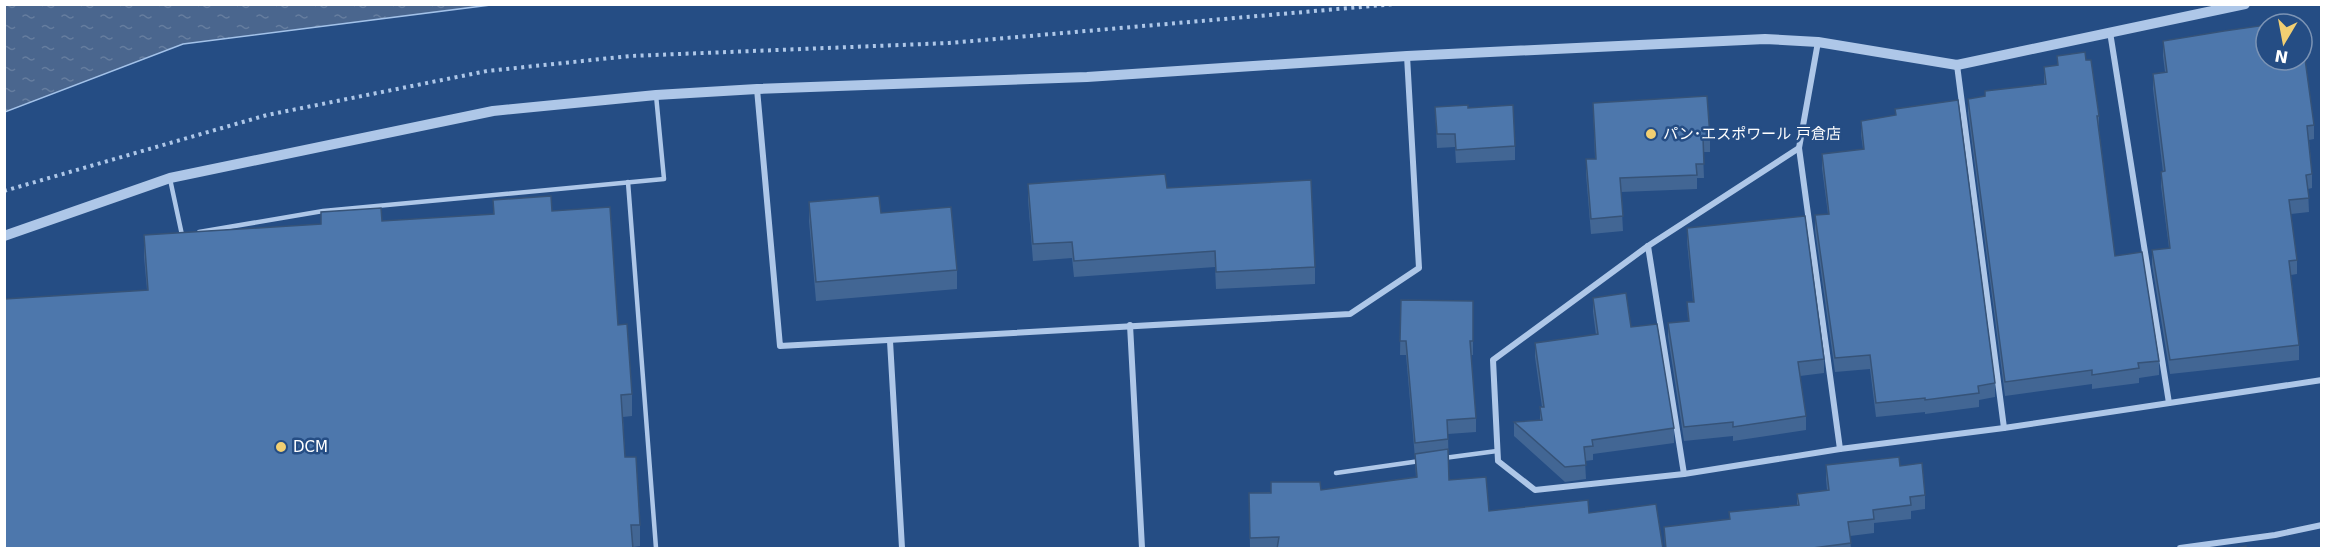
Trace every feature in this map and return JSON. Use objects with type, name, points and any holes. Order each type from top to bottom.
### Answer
[{"type":"street","points":[[4,236],[170,178],[493,111],[656,95],[757,89],[1087,77],[1407,56],[1766,39],[1818,42],[1957,65],[2245,4]]},
{"type":"street","points":[[2110,32],[2169,403]]},
{"type":"street","points":[[1818,42],[1799,148],[1840,449]]},
{"type":"street","points":[[757,89],[780,346],[890,341],[1130,325],[1350,314],[1419,268],[1407,56]]},
{"type":"street","points":[[1957,65],[2004,428]]},
{"type":"street","points":[[1799,148],[1648,246],[1493,360],[1498,461],[1535,490],[1684,474],[1840,449],[2004,428],[2322,380]]},
{"type":"street","points":[[1648,246],[1684,474]]},
{"type":"street","points":[[1130,325],[1142,549]]},
{"type":"street","points":[[890,341],[902,549]]},
{"type":"street","points":[[2180,549],[2275,535],[2322,525]]},
{"type":"lane","points":[[170,178],[182,235],[323,212],[664,179],[656,95]]},
{"type":"lane","points":[[628,182],[656,549]]},
{"type":"lane","points":[[1440,458],[1497,451]]},
{"type":"lane","points":[[1336,473],[1428,460]]},
{"type":"water","points":[[5,4],[490,5],[183,44],[5,112]]},
{"type":"building","points":[[2254,27],[2254,72],[2307,72],[2314,125],[2307,126],[2312,174],[2306,175],[2309,198],[2289,200],[2297,260],[2289,261],[2299,345],[2170,360],[2152,250],[2170,248],[2161,172],[2165,171],[2153,74],[2167,72],[2163,41]]},
{"type":"building","points":[[2085,52],[2086,60],[2091,60],[2115,256],[2142,252],[2159,361],[2138,363],[2139,368],[2092,375],[2092,370],[2005,382],[1968,99],[1985,96],[1985,91],[2046,84],[2044,67],[2058,65],[2057,56]]},
{"type":"building","points":[[1707,96],[1710,137],[1703,138],[1704,164],[1696,164],[1697,175],[1620,178],[1623,216],[1591,219],[1586,159],[1596,159],[1593,103]]},
{"type":"building","points":[[1958,100],[1995,383],[1978,386],[1979,393],[1876,403],[1870,355],[1835,358],[1815,215],[1829,214],[1822,154],[1864,149],[1861,121],[1896,115],[1895,109]]},
{"type":"building","points":[[1468,105],[1468,108],[1513,105],[1515,146],[1456,150],[1455,134],[1437,134],[1435,107]]},
{"type":"building","points":[[1165,174],[1167,188],[1311,180],[1315,267],[1216,272],[1215,251],[1074,261],[1072,242],[1033,244],[1028,184]]},
{"type":"building","points":[[551,196],[552,211],[610,207],[618,325],[627,324],[632,394],[621,395],[625,457],[636,457],[640,525],[631,525],[633,549],[4,549],[4,299],[148,290],[144,235],[321,224],[321,212],[381,208],[382,221],[494,214],[493,200]]},
{"type":"building","points":[[879,196],[881,213],[951,207],[957,270],[816,282],[809,202]]},
{"type":"building","points":[[1805,216],[1824,359],[1798,362],[1806,416],[1733,427],[1733,422],[1684,427],[1668,323],[1689,321],[1687,302],[1694,302],[1687,228]]},
{"type":"building","points":[[1626,293],[1631,327],[1657,324],[1674,428],[1592,440],[1593,446],[1584,447],[1586,465],[1565,467],[1514,422],[1542,420],[1540,407],[1544,407],[1535,343],[1598,334],[1593,298]]},
{"type":"building","points":[[1401,300],[1473,301],[1473,341],[1470,341],[1476,418],[1447,420],[1448,439],[1415,443],[1406,341],[1400,341]]},
{"type":"building","points":[[1448,449],[1449,480],[1486,477],[1489,511],[1588,500],[1589,513],[1656,504],[1663,549],[1277,549],[1279,537],[1250,538],[1249,493],[1271,493],[1271,482],[1320,482],[1321,490],[1417,477],[1415,454]]},
{"type":"building","points":[[1899,457],[1900,466],[1922,463],[1925,495],[1910,497],[1911,505],[1873,510],[1874,519],[1848,522],[1851,543],[1805,549],[1666,549],[1664,527],[1730,519],[1729,512],[1799,505],[1797,494],[1829,490],[1826,465]]},
{"type":"place","name":"パン･エスポワール 戸倉店","points":[[1651,134]]},
{"type":"place","name":"DCM","points":[[281,447]]}]
